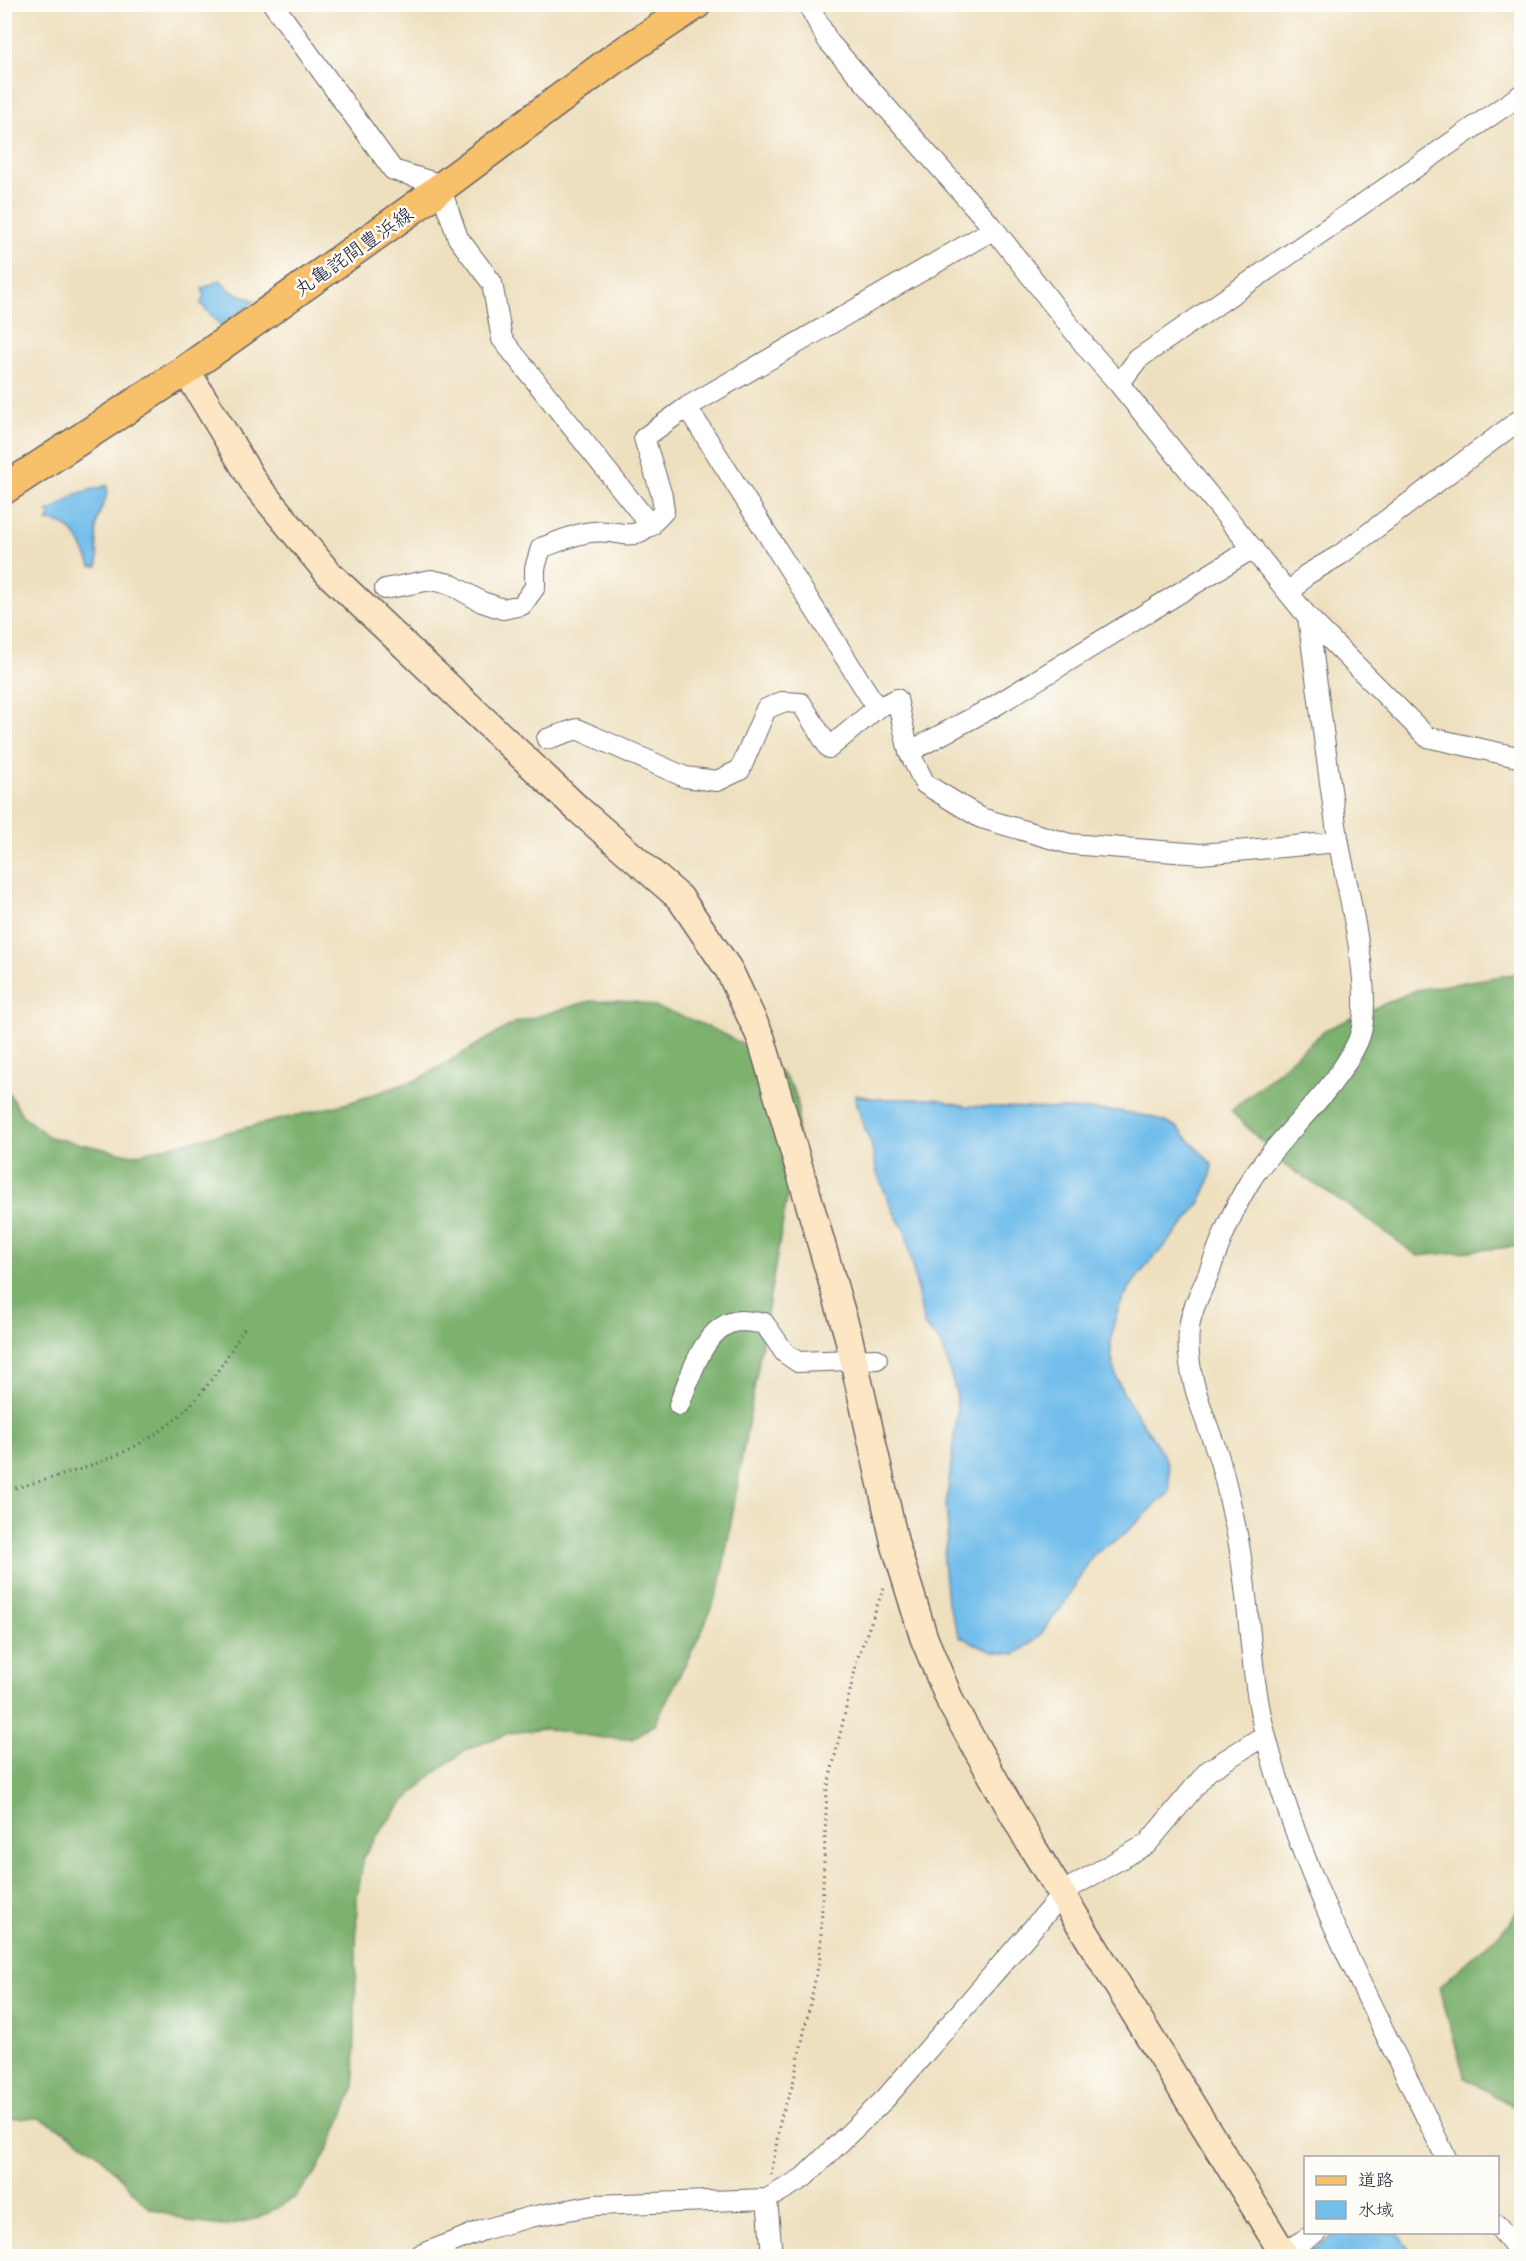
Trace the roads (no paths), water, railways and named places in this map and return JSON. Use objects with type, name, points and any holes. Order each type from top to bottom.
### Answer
[{"type":"main road","name":"丸亀詫間豊浜線","points":[[8,483],[186,370],[441,188],[612,60],[696,4]]},
{"type":"street","points":[[273,4],[393,170],[439,184],[458,238],[492,283],[502,339],[651,526]]},
{"type":"street","points":[[808,4],[828,41],[994,230],[1087,348],[1119,384],[1308,617],[1427,737],[1521,758]]},
{"type":"street","points":[[1119,384],[1138,359],[1521,94]]},
{"type":"street","points":[[385,589],[431,580],[450,584],[482,602],[503,609],[522,604],[535,587],[535,568],[541,548],[586,533],[636,535],[651,526],[664,511],[662,496],[644,438],[687,407],[994,230]]},
{"type":"street","points":[[186,370],[255,484],[329,574],[578,809],[680,898],[729,970],[761,1038],[865,1359],[897,1550],[924,1638],[951,1703],[1062,1895],[1284,2255],[1314,2234]]},
{"type":"street","points":[[687,407],[877,708]]},
{"type":"street","points":[[1289,594],[1306,575],[1340,555],[1521,418]]},
{"type":"street","points":[[909,752],[993,707],[1253,548]]},
{"type":"street","points":[[1308,617],[1339,842],[1354,916],[1365,1010],[1359,1038],[1338,1077],[1290,1129],[1252,1179],[1227,1225],[1189,1325],[1189,1360],[1202,1411],[1218,1453],[1237,1533],[1258,1701],[1265,1735],[1293,1832],[1364,1993],[1392,2044],[1446,2156]]},
{"type":"street","points":[[547,739],[577,729],[686,777],[717,781],[740,770],[765,709],[782,702],[801,703],[829,748],[877,708],[897,699],[909,752],[924,784],[981,818],[1070,844],[1201,854],[1339,842]]},
{"type":"street","points":[[680,1405],[701,1347],[727,1325],[738,1321],[764,1323],[785,1353],[798,1362],[865,1359]]},
{"type":"street","points":[[418,2256],[483,2230],[530,2217],[595,2205],[766,2199],[803,2178],[885,2099],[1066,1890],[1147,1844],[1208,1771],[1265,1735]]},
{"type":"street","points":[[766,2199],[772,2256]]},
{"type":"street","points":[[1499,2228],[1521,2256]]},
{"type":"water","points":[[220,280],[231,291],[255,301],[221,326],[201,304],[204,295],[202,289]]},
{"type":"water","points":[[107,485],[107,495],[97,522],[98,566],[91,566],[75,536],[63,525],[47,521],[51,515],[47,512],[77,494]]},
{"type":"water","points":[[855,1095],[877,1099],[935,1099],[966,1106],[1119,1111],[1152,1117],[1177,1127],[1212,1164],[1207,1188],[1195,1209],[1142,1271],[1126,1294],[1115,1319],[1111,1347],[1113,1363],[1123,1393],[1166,1460],[1170,1492],[1122,1536],[1093,1555],[1063,1605],[1038,1638],[1016,1654],[993,1652],[959,1636],[947,1601],[943,1561],[948,1531],[946,1507],[957,1414],[956,1393],[942,1345],[924,1325],[906,1233],[893,1211],[877,1173],[871,1143],[861,1119]]},
{"type":"water","points":[[1335,2234],[1397,2234],[1417,2256],[1301,2256]]}]
